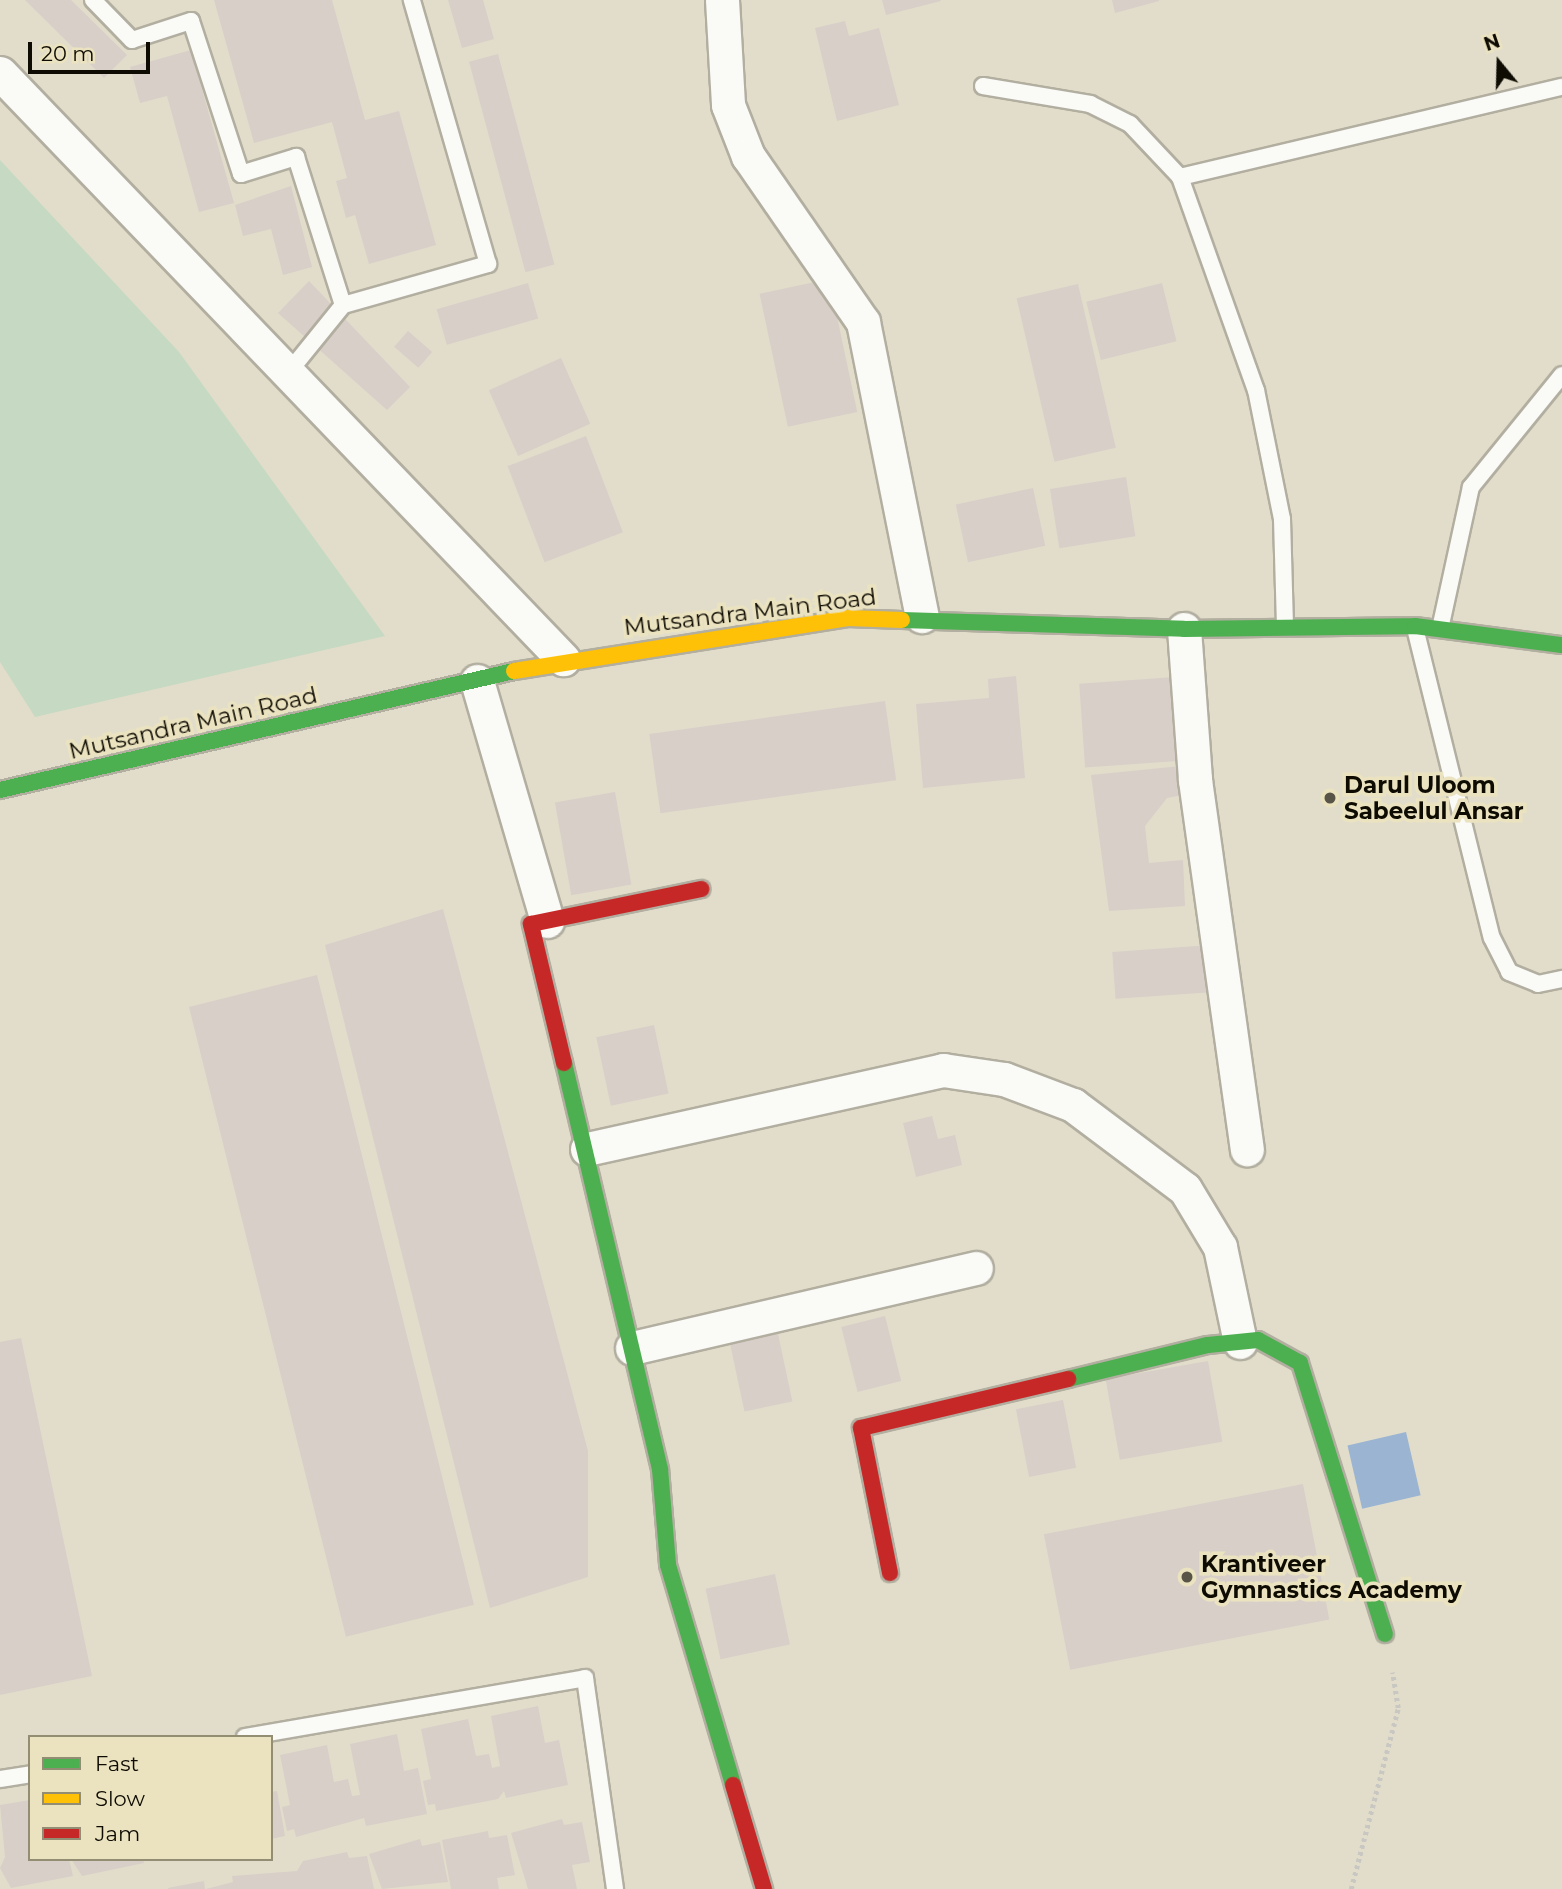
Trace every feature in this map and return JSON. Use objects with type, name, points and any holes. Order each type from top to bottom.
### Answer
[{"type":"street","points":[[722,0],[728,105],[748,156],[863,322],[922,616]]},
{"type":"street","points":[[0,73],[563,659]]},
{"type":"street","name":"Mutsandra Main Road","points":[[0,790],[563,659],[848,618],[922,616],[1184,629],[1415,625],[1562,645]]},
{"type":"street","points":[[1184,629],[1195,780],[1247,1149]]},
{"type":"street","points":[[477,681],[547,921]]},
{"type":"street","points":[[701,889],[531,924],[587,1149],[660,1469],[668,1565],[764,1889]]},
{"type":"street","points":[[587,1149],[943,1070],[1004,1079],[1073,1105],[1185,1189],[1220,1247],[1240,1342]]},
{"type":"street","points":[[632,1348],[976,1268]]},
{"type":"street","points":[[890,1573],[861,1428],[1258,1340],[1300,1363],[1385,1634]]},
{"type":"lane","points":[[93,0],[132,40],[191,21],[241,174],[296,157],[343,305]]},
{"type":"lane","points":[[288,373],[343,305],[488,264],[412,0]]},
{"type":"lane","points":[[984,86],[1090,104],[1130,124],[1180,177],[1256,390],[1282,519],[1285,627]]},
{"type":"lane","points":[[1180,177],[1562,87]]},
{"type":"lane","points":[[1440,629],[1471,487],[1562,375]]},
{"type":"lane","points":[[1415,625],[1492,939],[1509,972],[1538,984],[1562,979]]},
{"type":"lane","points":[[257,1735],[585,1678],[615,1889]]},
{"type":"lane","points":[[0,1779],[28,1774]]},
{"type":"path","points":[[1351,1889],[1398,1708],[1385,1634]]},
{"type":"green space","points":[[0,160],[179,352],[385,636],[35,717],[0,662]]},
{"type":"water","points":[[1406,1432],[1421,1495],[1362,1509],[1348,1445]]},
{"type":"building","points":[[25,0],[71,0],[127,55],[104,78]]},
{"type":"building","points":[[214,0],[332,0],[365,120],[399,111],[436,245],[369,264],[355,215],[346,218],[336,181],[347,178],[332,122],[254,143]]},
{"type":"building","points":[[448,0],[483,0],[494,39],[462,48]]},
{"type":"building","points":[[882,0],[940,0],[941,1],[886,15]]},
{"type":"building","points":[[1112,0],[1159,0],[1159,1],[1115,13]]},
{"type":"building","points":[[845,21],[849,36],[879,28],[899,105],[837,121],[815,28]]},
{"type":"building","points":[[191,50],[234,203],[199,212],[167,96],[140,103],[130,67]]},
{"type":"building","points":[[498,54],[554,265],[525,272],[469,62]]},
{"type":"building","points":[[291,186],[312,267],[283,275],[271,229],[243,236],[235,205]]},
{"type":"building","points":[[829,279],[857,412],[788,427],[760,294]]},
{"type":"building","points":[[309,281],[410,387],[387,410],[278,313]]},
{"type":"building","points":[[528,283],[538,319],[447,345],[437,309]]},
{"type":"building","points":[[1162,283],[1177,341],[1101,360],[1086,302]]},
{"type":"building","points":[[1078,284],[1116,448],[1054,462],[1017,298]]},
{"type":"building","points":[[408,331],[432,352],[418,368],[394,347]]},
{"type":"building","points":[[561,358],[590,424],[518,456],[489,390]]},
{"type":"building","points":[[586,436],[623,532],[544,562],[508,466]]},
{"type":"building","points":[[1126,477],[1135,536],[1059,548],[1050,489]]},
{"type":"building","points":[[1033,488],[1045,546],[968,562],[956,504]]},
{"type":"building","points":[[1016,676],[1025,778],[923,788],[916,704],[989,698],[988,679]]},
{"type":"building","points":[[1175,677],[1181,761],[1085,767],[1079,684]]},
{"type":"building","points":[[885,701],[896,780],[660,813],[649,734]]},
{"type":"building","points":[[1181,766],[1183,795],[1167,798],[1145,826],[1149,863],[1183,860],[1185,906],[1109,911],[1091,775]]},
{"type":"building","points":[[615,792],[631,885],[571,895],[555,803]]},
{"type":"building","points":[[443,909],[588,1451],[588,1577],[490,1608],[325,945]]},
{"type":"building","points":[[1211,945],[1214,992],[1116,999],[1112,952]]},
{"type":"building","points":[[317,975],[474,1605],[346,1637],[189,1007]]},
{"type":"building","points":[[654,1025],[669,1093],[611,1106],[596,1037]]},
{"type":"building","points":[[932,1116],[938,1139],[955,1135],[962,1165],[916,1177],[903,1123]]},
{"type":"building","points":[[885,1316],[901,1381],[858,1392],[841,1327]]},
{"type":"building","points":[[777,1329],[792,1401],[744,1412],[729,1339]]},
{"type":"building","points":[[21,1338],[92,1676],[0,1695],[0,1342]]},
{"type":"building","points":[[1208,1361],[1222,1442],[1120,1460],[1106,1379]]},
{"type":"building","points":[[1063,1400],[1076,1468],[1029,1477],[1016,1409]]},
{"type":"building","name":"Krantiveer Gymnastics Academy","points":[[1303,1484],[1329,1619],[1070,1670],[1044,1534]]},
{"type":"building","points":[[775,1574],[790,1644],[721,1659],[706,1589]]},
{"type":"building","points":[[538,1706],[545,1743],[559,1740],[568,1785],[506,1798],[504,1791],[498,1799],[436,1811],[435,1804],[428,1805],[423,1781],[431,1779],[421,1729],[468,1719],[476,1756],[489,1754],[492,1768],[500,1766],[491,1716]]},
{"type":"building","points":[[397,1734],[404,1771],[418,1768],[427,1814],[366,1826],[364,1818],[296,1837],[294,1829],[287,1831],[282,1807],[290,1805],[280,1755],[327,1745],[334,1782],[348,1779],[352,1796],[360,1795],[350,1744]]},
{"type":"building","points":[[277,1791],[285,1836],[273,1839],[273,1792]]},
{"type":"building","points":[[28,1800],[28,1861],[69,1861],[73,1876],[11,1888],[0,1868],[5,1857],[0,1805]]},
{"type":"building","points":[[562,1819],[564,1825],[582,1822],[590,1862],[572,1865],[577,1889],[528,1889],[511,1833]]},
{"type":"building","points":[[488,1831],[489,1838],[507,1835],[515,1875],[497,1878],[499,1889],[451,1889],[442,1840]]},
{"type":"building","points":[[420,1839],[422,1846],[440,1842],[448,1882],[382,1889],[369,1854]]},
{"type":"building","points":[[347,1852],[349,1858],[367,1856],[374,1889],[206,1889],[233,1882],[232,1876],[297,1871],[303,1861]]},
{"type":"building","points":[[72,1861],[144,1863],[82,1876]]},
{"type":"building","points":[[204,1881],[205,1889],[168,1889],[168,1888]]},
{"type":"traffic: fast","points":[[902,620],[1184,629],[1415,626],[1562,645]]},
{"type":"traffic: fast","points":[[0,790],[514,671]]},
{"type":"traffic: fast","points":[[564,1063],[660,1469],[668,1565],[733,1785]]},
{"type":"traffic: fast","points":[[1068,1379],[1208,1345],[1258,1340],[1300,1363],[1385,1634]]},
{"type":"traffic: slow","points":[[514,671],[848,618],[902,620]]},
{"type":"traffic: jam","points":[[564,1063],[531,924],[701,889]]},
{"type":"traffic: jam","points":[[890,1573],[861,1428],[1068,1379]]},
{"type":"traffic: jam","points":[[733,1785],[764,1889]]},
{"type":"place","name":"Darul Uloom Sabeelul Ansar","points":[[1330,798]]},
{"type":"place","name":"Krantiveer Gymnastics Academy","points":[[1187,1577]]}]
